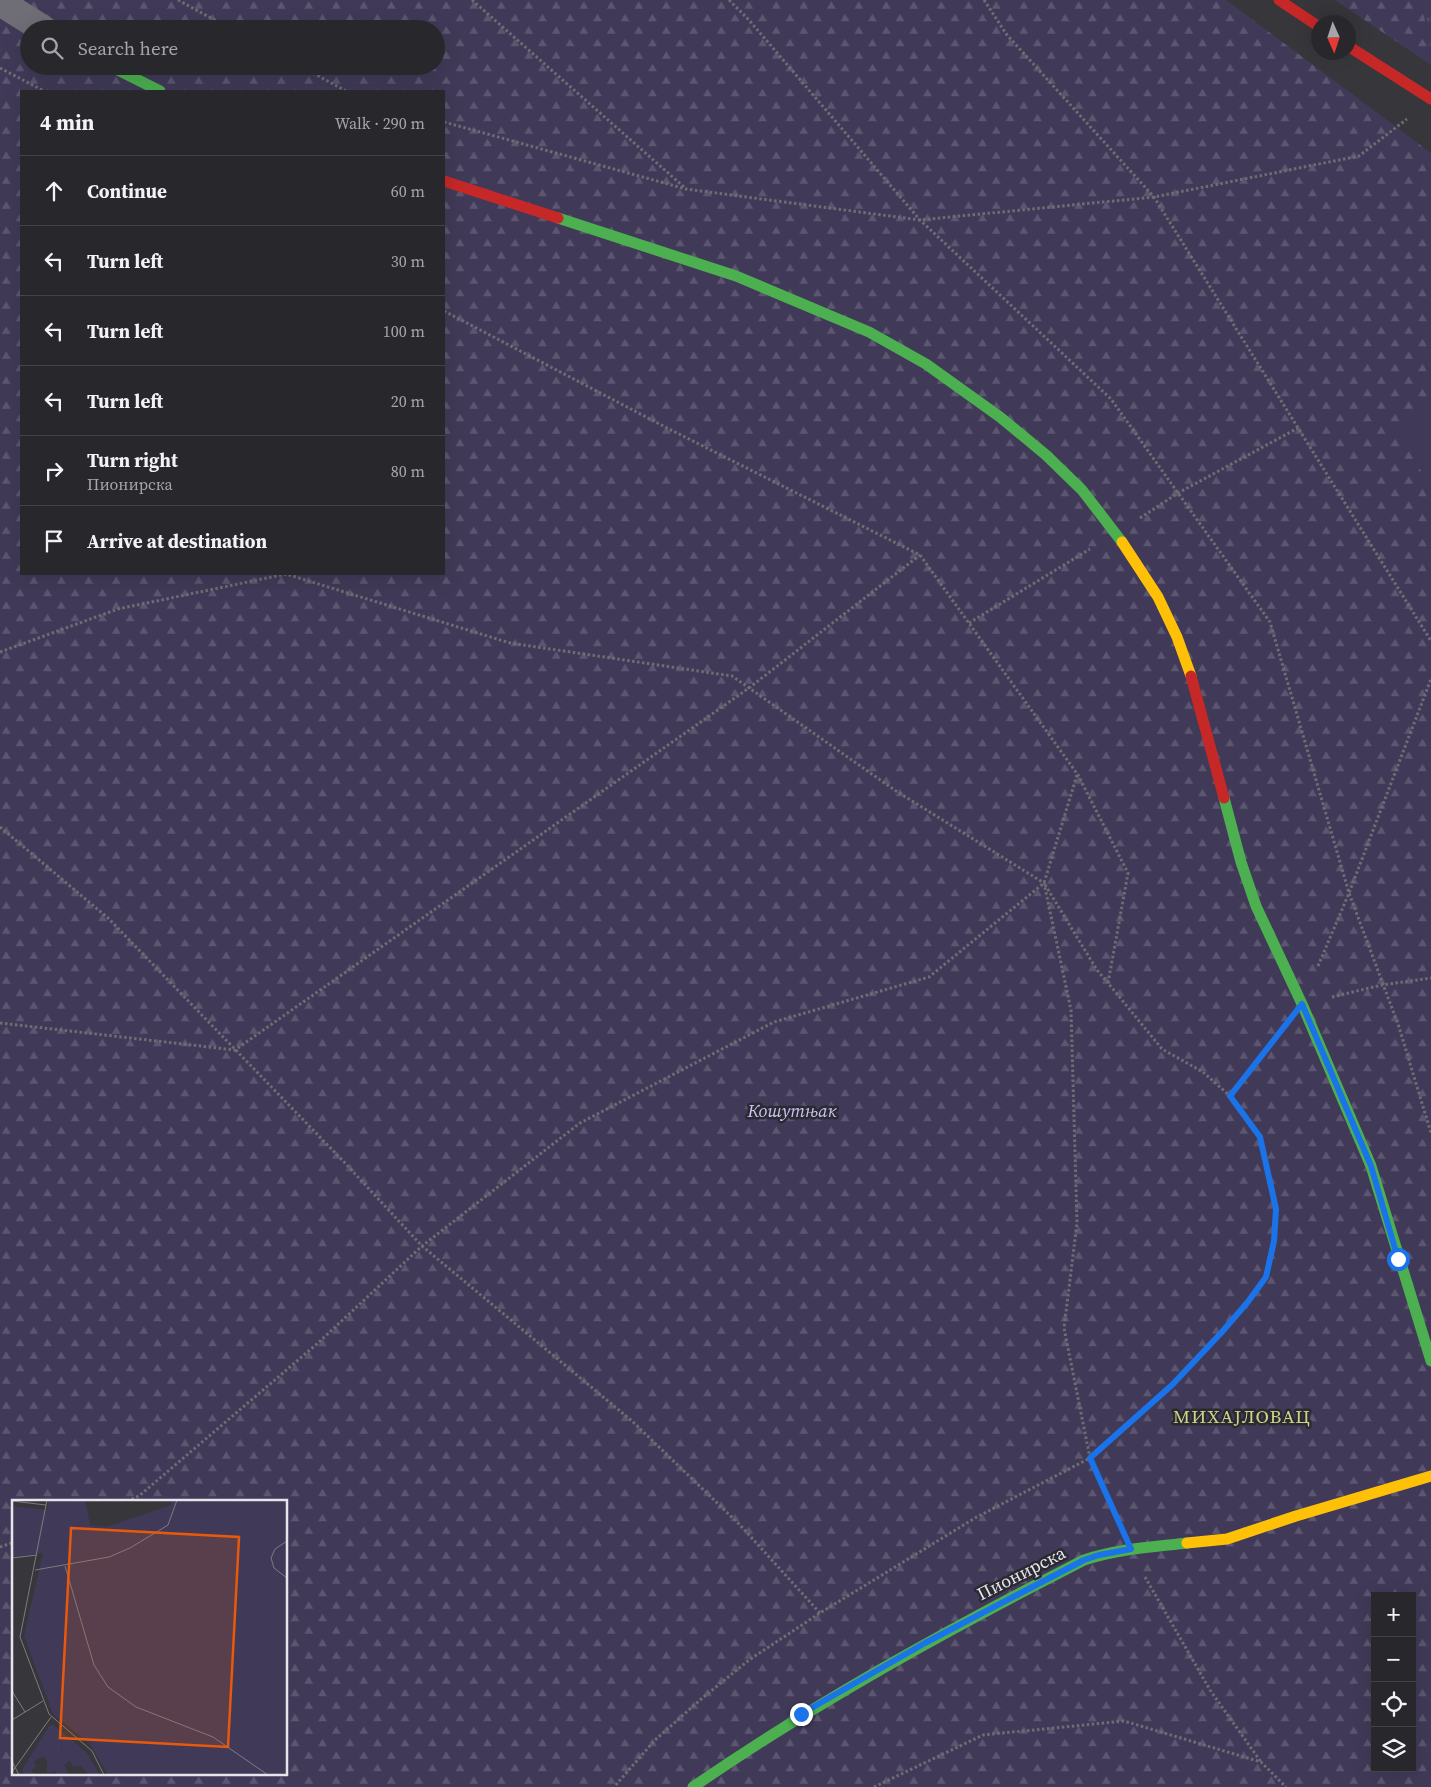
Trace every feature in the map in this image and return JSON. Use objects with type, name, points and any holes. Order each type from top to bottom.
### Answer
[{"type":"street","points":[[1279,0],[1311,21]]},
{"type":"street","points":[[0,2],[28,20]]},
{"type":"street","points":[[1356,51],[1431,99]]},
{"type":"street","points":[[128,75],[158,90]]},
{"type":"street","points":[[445,181],[736,276],[869,332],[926,364],[1000,416],[1046,455],[1082,490],[1136,562],[1158,598],[1177,637],[1191,676],[1241,862],[1256,906],[1302,1004],[1371,1166],[1431,1361]]},
{"type":"street","name":"Пионирска","points":[[693,1787],[801,1714],[925,1643],[1084,1560],[1131,1549],[1227,1539],[1314,1510],[1431,1476]]},
{"type":"path","points":[[178,0],[215,20]]},
{"type":"path","points":[[472,0],[686,189]]},
{"type":"path","points":[[729,0],[749,20],[920,220],[1111,399],[1270,622],[1349,893],[1399,1027],[1431,1134]]},
{"type":"path","points":[[984,0],[1007,34],[1154,197],[1431,641]]},
{"type":"path","points":[[0,68],[42,90]]},
{"type":"path","points":[[317,75],[344,90]]},
{"type":"path","points":[[445,122],[686,189],[920,220],[1154,197],[1358,156],[1409,117]]},
{"type":"path","points":[[445,311],[669,429],[920,555],[1078,775],[1128,872],[1108,983]]},
{"type":"path","points":[[0,1023],[236,1050],[749,688],[920,555]]},
{"type":"path","points":[[0,652],[118,609],[281,575]]},
{"type":"path","points":[[289,575],[510,643],[732,676],[896,791],[1044,883],[1097,970],[1162,1048],[1203,1072],[1230,1096],[1260,1137],[1276,1209],[1274,1241],[1266,1277],[1221,1333],[1172,1385],[1090,1458],[976,1518],[820,1613],[749,1660],[655,1740],[614,1787]]},
{"type":"path","points":[[1230,1096],[1302,1004],[1349,893],[1431,679]]},
{"type":"path","points":[[1078,775],[1044,883],[1071,1010],[1077,1222],[1064,1328],[1090,1458],[1131,1549],[1162,1608],[1210,1690],[1261,1762],[1286,1787]]},
{"type":"path","points":[[0,827],[108,918],[344,1162],[422,1246],[632,1420],[740,1525],[820,1613]]},
{"type":"path","points":[[129,1500],[139,1496],[318,1343],[422,1246],[580,1123],[774,1022],[929,976],[1044,883]]},
{"type":"path","points":[[1302,1004],[1382,985],[1431,978]]},
{"type":"path","points":[[0,1547],[12,1543]]},
{"type":"path","points":[[874,1787],[983,1735],[1124,1721],[1261,1762]]},
{"type":"green space","name":"Кошутњак","points":[[0,0],[1226,0],[1431,153],[1431,1787],[0,1787]]},
{"type":"green space","points":[[1335,0],[1422,0],[1431,65]]},
{"type":"green space","points":[[1422,0],[1431,0],[1431,64]]},
{"type":"green space","points":[[1431,409],[1431,488],[1397,429]]},
{"type":"traffic: fast","points":[[128,75],[158,90]]},
{"type":"traffic: fast","points":[[558,218],[736,276],[869,332],[926,364],[1000,417],[1046,455],[1082,490],[1122,542]]},
{"type":"traffic: fast","points":[[1224,798],[1241,862],[1256,906],[1302,1004],[1371,1166],[1431,1361]]},
{"type":"traffic: fast","points":[[693,1787],[740,1755],[885,1667],[984,1612],[1084,1560],[1122,1551],[1187,1543]]},
{"type":"traffic: slow","points":[[1122,542],[1158,597],[1177,637],[1191,676]]},
{"type":"traffic: slow","points":[[1187,1543],[1227,1539],[1296,1516],[1431,1476]]},
{"type":"traffic: jam","points":[[1279,0],[1311,21]]},
{"type":"traffic: jam","points":[[1356,51],[1431,99]]},
{"type":"traffic: jam","points":[[445,181],[558,218]]},
{"type":"traffic: jam","points":[[1191,676],[1224,798]]},
{"type":"district","name":"МИХАЈЛОВАЦ","points":[[1242,1416]]},
{"type":"route","points":[[801,1714],[925,1643],[1084,1560],[1131,1549],[1090,1458],[1172,1385],[1221,1333],[1266,1277],[1274,1241],[1276,1209],[1260,1137],[1230,1096],[1302,1004],[1371,1166],[1398,1259]]}]
